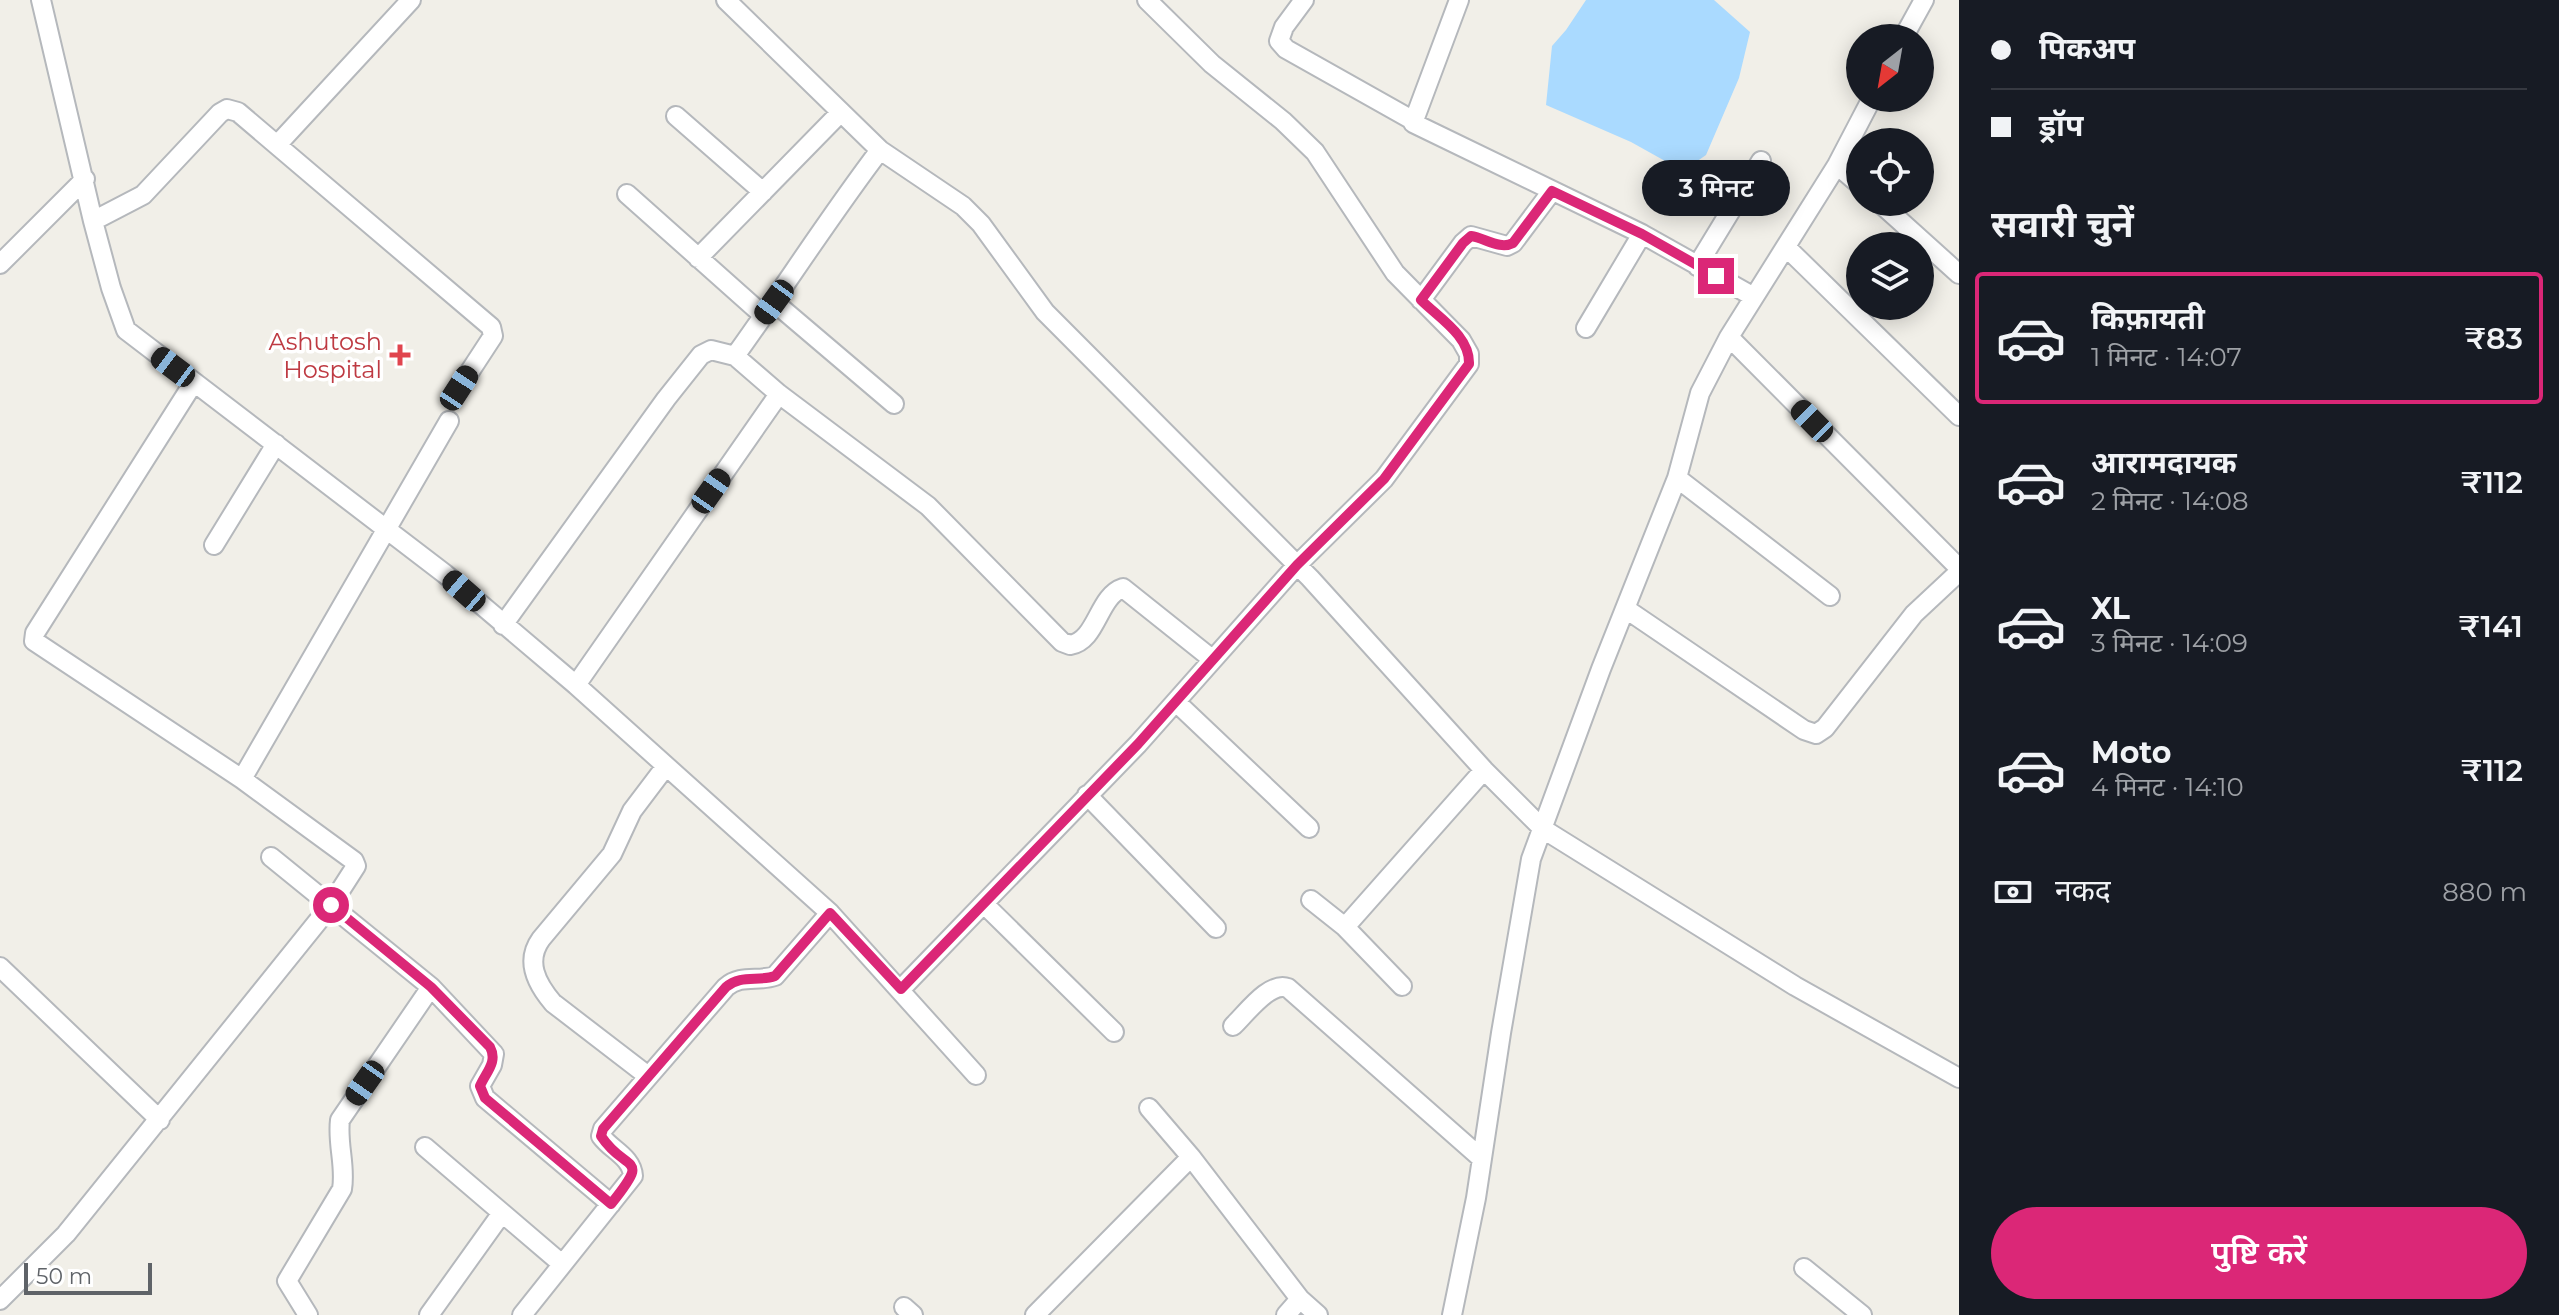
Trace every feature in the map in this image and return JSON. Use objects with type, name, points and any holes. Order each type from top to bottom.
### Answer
[{"type":"street","points":[[41,0],[93,221],[126,330],[387,529],[576,685],[830,913],[976,1075]]},
{"type":"street","points":[[277,145],[411,0]]},
{"type":"street","points":[[726,0],[880,150],[963,206],[981,224],[1045,312],[1297,565],[1484,770],[1543,829],[1795,986],[1959,1078]]},
{"type":"street","points":[[901,989],[1176,702],[1297,565],[1384,479],[1469,364],[1469,354],[1461,340],[1395,273],[1315,152],[1212,64],[1147,0]]},
{"type":"street","points":[[1304,0],[1284,27],[1279,41],[1286,49],[1413,123],[1642,234],[1754,297]]},
{"type":"street","points":[[1414,121],[1459,0]]},
{"type":"street","points":[[1911,24],[1924,0]]},
{"type":"street","points":[[93,221],[143,195],[220,113],[227,109],[238,112],[491,327],[493,336],[459,388]]},
{"type":"street","points":[[698,258],[841,112]]},
{"type":"street","points":[[1452,1315],[1476,1198],[1531,859],[1677,478],[1700,393],[1729,337],[1787,248],[1865,112]]},
{"type":"street","points":[[676,116],[763,192]]},
{"type":"street","points":[[735,356],[880,150]]},
{"type":"street","points":[[1697,266],[1761,161]]},
{"type":"street","points":[[1837,165],[1846,173]]},
{"type":"street","points":[[0,264],[85,179]]},
{"type":"street","points":[[1421,300],[1471,236],[1499,245],[1513,243],[1552,191]]},
{"type":"street","points":[[627,194],[698,258],[894,404]]},
{"type":"street","points":[[1895,216],[1959,274]]},
{"type":"street","points":[[1586,328],[1642,234]]},
{"type":"street","points":[[1787,248],[1959,416]]},
{"type":"street","points":[[1626,609],[1804,730],[1816,734],[1825,728],[1914,614],[1959,570],[1729,337]]},
{"type":"street","points":[[503,625],[666,399],[701,355],[711,350],[735,356],[779,394],[928,506],[1062,642],[1070,645],[1082,639],[1113,594],[1123,588],[1212,659]]},
{"type":"street","points":[[0,1300],[66,1234],[160,1120],[331,905],[355,869],[354,861],[242,779],[37,644],[33,638],[194,382]]},
{"type":"street","points":[[576,685],[779,394]]},
{"type":"street","points":[[242,779],[449,421]]},
{"type":"street","points":[[214,545],[276,444]]},
{"type":"street","points":[[1677,478],[1830,596]]},
{"type":"street","points":[[1176,702],[1309,828]]},
{"type":"street","points":[[648,1076],[553,1003],[543,991],[532,962],[533,950],[612,854],[632,811],[666,766]]},
{"type":"street","points":[[1345,927],[1484,770]]},
{"type":"street","points":[[1087,795],[1216,928]]},
{"type":"street","points":[[271,857],[431,987],[490,1047],[494,1054],[492,1065],[480,1086],[481,1092],[611,1204]]},
{"type":"street","points":[[1311,900],[1345,927],[1402,986]]},
{"type":"street","points":[[984,904],[1114,1032]]},
{"type":"street","points":[[522,1315],[633,1176],[630,1163],[601,1136],[603,1129],[726,987],[734,980],[775,976],[830,913]]},
{"type":"street","points":[[0,967],[160,1120]]},
{"type":"street","points":[[1233,1026],[1272,989],[1281,986],[1288,988],[1481,1158]]},
{"type":"street","points":[[308,1315],[287,1281],[342,1189],[344,1175],[340,1120],[431,987]]},
{"type":"street","points":[[1149,1108],[1191,1157],[1300,1299],[1318,1315]]},
{"type":"street","points":[[425,1147],[562,1264]]},
{"type":"street","points":[[1035,1315],[1191,1157]]},
{"type":"street","points":[[429,1315],[502,1213]]},
{"type":"street","points":[[1804,1268],[1862,1315]]},
{"type":"street","points":[[1286,1315],[1300,1299]]},
{"type":"water","points":[[1586,0],[1714,0],[1750,32],[1739,78],[1706,155],[1683,171],[1631,142],[1546,105],[1552,46]]},
{"type":"place","name":"Ashutosh Hospital","points":[[400,355]]},
{"type":"route","points":[[331,905],[431,987],[490,1047],[494,1054],[492,1065],[480,1086],[485,1098],[611,1204],[633,1176],[633,1170],[630,1163],[604,1141],[601,1136],[603,1129],[726,987],[734,980],[775,976],[830,913],[901,989],[1138,744],[1297,565],[1384,479],[1469,364],[1469,354],[1453,329],[1421,300],[1471,236],[1499,245],[1513,243],[1552,191],[1642,234],[1716,276]]}]
